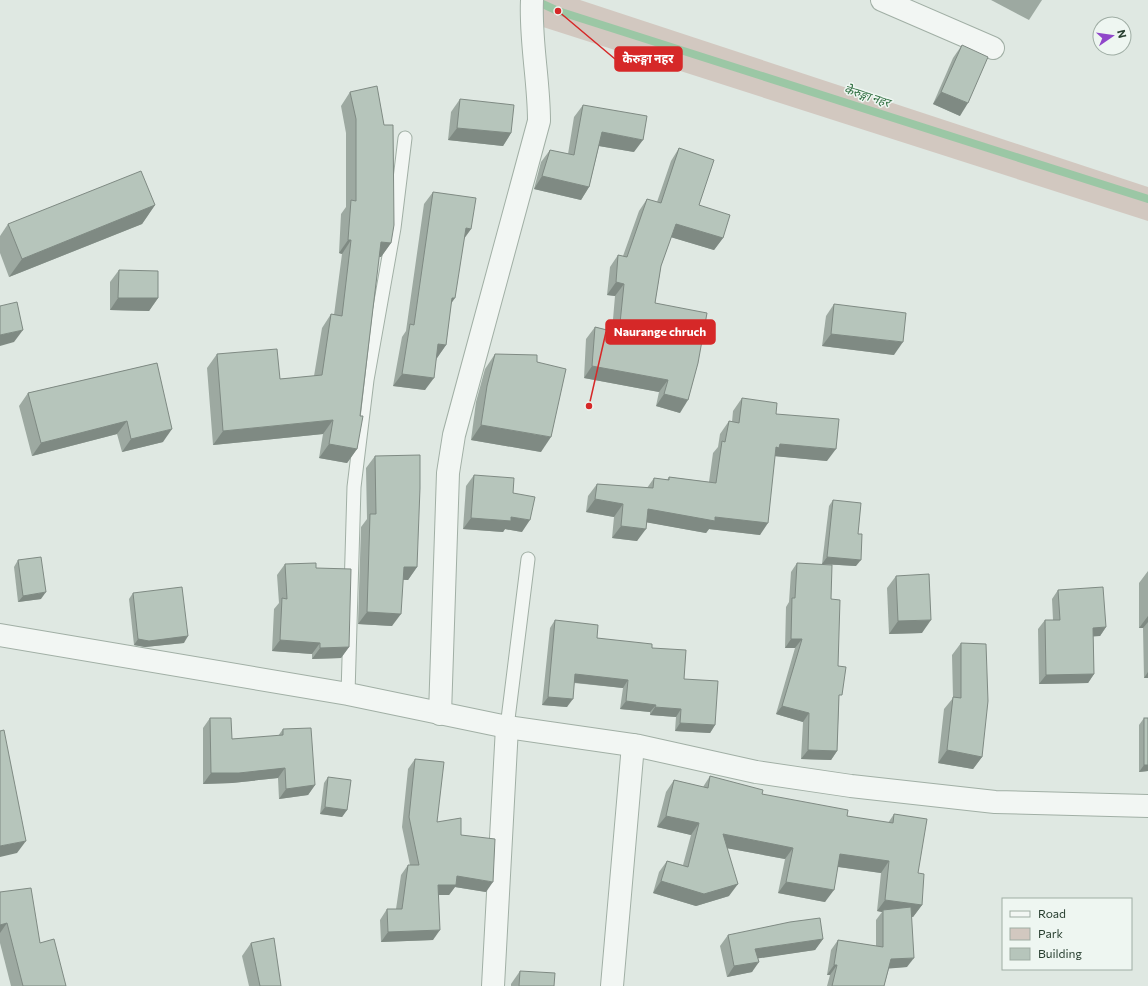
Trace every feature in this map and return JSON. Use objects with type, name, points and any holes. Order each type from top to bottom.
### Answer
[{"type":"street","points":[[882,0],[993,48]]},
{"type":"street","points":[[440,714],[448,473],[454,435],[539,121],[539,94],[531,7]]},
{"type":"street","points":[[0,635],[348,694],[507,728],[633,745],[756,772],[995,802],[1148,806]]},
{"type":"street","points":[[493,986],[507,728]]},
{"type":"street","points":[[612,986],[633,745]]},
{"type":"lane","points":[[348,694],[354,487],[367,380],[394,228],[405,138]]},
{"type":"lane","points":[[507,728],[528,559]]},
{"type":"green space","points":[[541,0],[580,0],[1148,187],[1148,221],[543,27]]},
{"type":"building","points":[[962,45],[988,57],[968,103],[941,92]]},
{"type":"building","points":[[377,86],[384,125],[393,125],[394,225],[391,243],[381,242],[360,416],[363,416],[357,449],[329,444],[333,420],[223,431],[217,354],[277,349],[280,379],[322,375],[331,314],[342,316],[351,240],[348,240],[351,200],[356,201],[356,119],[350,92]]},
{"type":"building","points":[[460,99],[514,105],[511,133],[457,128]]},
{"type":"building","points":[[583,105],[647,116],[643,140],[602,132],[589,187],[542,176],[550,150],[574,155]]},
{"type":"building","points":[[679,148],[714,160],[699,205],[730,215],[723,238],[676,224],[661,266],[655,303],[707,313],[698,363],[688,400],[664,394],[668,380],[592,366],[595,327],[619,333],[624,284],[616,282],[618,255],[627,257],[647,199],[661,203]]},
{"type":"building","points":[[141,171],[155,205],[22,259],[8,224]]},
{"type":"building","points":[[433,192],[476,198],[471,229],[466,228],[455,298],[452,298],[446,345],[438,344],[434,378],[402,374],[410,324],[414,325]]},
{"type":"building","points":[[119,270],[158,271],[158,298],[118,298]]},
{"type":"building","points":[[17,302],[23,330],[0,335],[0,306]]},
{"type":"building","points":[[834,304],[906,313],[903,342],[831,334]]},
{"type":"building","points":[[495,354],[537,355],[537,362],[566,369],[551,437],[481,425],[487,386]]},
{"type":"building","points":[[157,363],[172,429],[131,439],[127,421],[41,443],[28,393]]},
{"type":"building","points":[[742,398],[777,403],[776,414],[839,419],[836,449],[780,444],[779,448],[776,447],[768,523],[715,517],[715,521],[648,509],[646,529],[621,526],[623,504],[595,499],[597,484],[653,488],[654,478],[669,480],[669,477],[716,483],[722,441],[725,442],[729,421],[739,423]]},
{"type":"building","points":[[420,455],[417,567],[404,567],[401,614],[367,612],[370,514],[376,514],[375,456]]},
{"type":"building","points":[[474,475],[514,478],[513,493],[535,497],[530,520],[511,517],[511,521],[471,518]]},
{"type":"building","points":[[833,500],[861,503],[858,534],[862,534],[861,560],[827,557]]},
{"type":"building","points":[[41,557],[46,592],[23,596],[18,560]]},
{"type":"building","points":[[316,563],[316,568],[351,569],[349,647],[320,648],[320,643],[280,640],[282,598],[287,599],[285,564]]},
{"type":"building","points":[[797,563],[832,565],[831,599],[840,600],[838,666],[846,667],[842,695],[839,695],[837,751],[808,750],[809,713],[782,706],[802,639],[791,639],[792,598],[795,598]]},
{"type":"building","points":[[929,574],[931,620],[898,621],[896,576]]},
{"type":"building","points":[[182,587],[188,636],[149,641],[138,639],[133,593]]},
{"type":"building","points":[[1103,587],[1106,627],[1093,628],[1094,674],[1046,675],[1045,620],[1060,620],[1058,590]]},
{"type":"building","points":[[555,620],[598,625],[597,638],[652,644],[652,648],[686,650],[684,679],[718,681],[715,725],[680,723],[681,709],[655,707],[656,705],[626,701],[628,680],[575,674],[573,699],[548,697]]},
{"type":"building","points":[[961,643],[986,644],[988,701],[982,757],[947,750],[953,697],[961,698]]},
{"type":"building","points":[[210,718],[231,718],[232,739],[283,735],[283,729],[311,728],[315,785],[286,789],[285,768],[239,773],[211,773]]},
{"type":"building","points":[[1144,718],[1148,718],[1148,765],[1144,765]]},
{"type":"building","points":[[4,730],[26,841],[0,846],[0,731]]},
{"type":"building","points":[[415,759],[444,762],[437,822],[461,818],[461,835],[495,839],[493,882],[457,876],[456,885],[438,885],[440,930],[388,932],[387,909],[402,909],[408,865],[419,865],[409,817]]},
{"type":"building","points":[[710,776],[763,790],[762,794],[848,810],[847,816],[893,823],[894,814],[927,819],[918,873],[924,874],[922,905],[885,900],[889,861],[840,854],[834,890],[786,882],[793,848],[723,834],[738,884],[704,894],[661,881],[667,861],[688,867],[699,823],[666,816],[674,780],[708,788]]},
{"type":"building","points":[[328,777],[351,780],[347,810],[325,807]]},
{"type":"building","points":[[31,888],[40,943],[54,939],[66,986],[23,986],[7,923],[0,925],[0,892]]},
{"type":"building","points":[[911,907],[914,958],[891,959],[884,986],[832,986],[837,965],[834,965],[838,940],[883,947],[883,910]]},
{"type":"building","points":[[820,918],[823,939],[755,949],[759,962],[734,966],[728,935],[790,922]]},
{"type":"building","points":[[274,938],[281,986],[260,986],[251,943]]},
{"type":"building","points":[[520,971],[555,973],[554,986],[519,986]]},
{"type":"waterway","name":"केेरुङ्गा नहर","points":[[534,0],[558,11],[1148,199]]},
{"type":"place","name":"केेरुङ्गा नहर","points":[[558,11]]},
{"type":"place","name":"Naurange chruch","points":[[589,406]]}]
